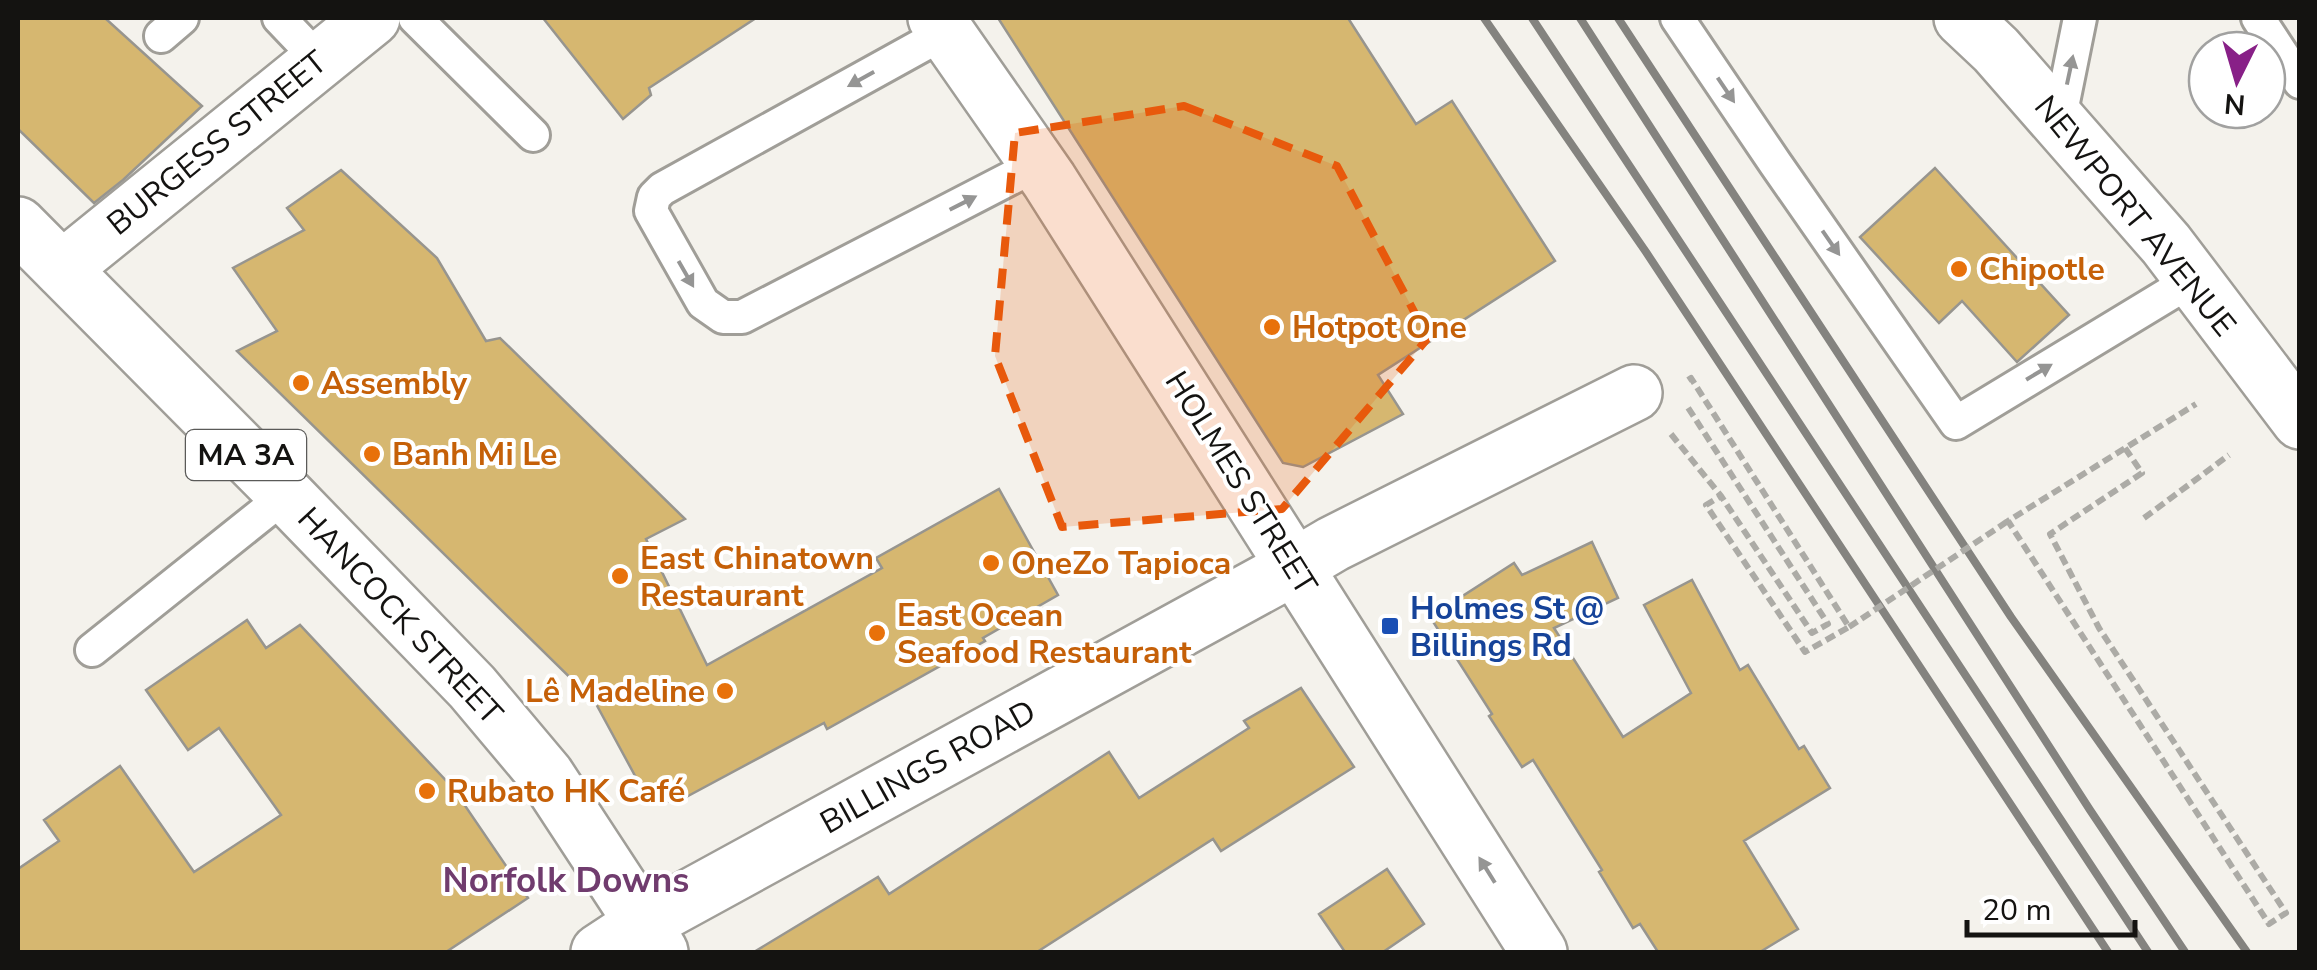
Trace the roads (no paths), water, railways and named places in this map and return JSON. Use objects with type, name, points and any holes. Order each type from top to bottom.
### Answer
[{"type":"street","name":"BURGESS STREET","points":[[62,269],[372,18]]},
{"type":"street","name":"NEWPORT AVENUE","points":[[1962,18],[1996,50],[2166,244],[2295,405]]},
{"type":"street","name":"HOLMES STREET","points":[[941,25],[1038,164],[1539,952]]},
{"type":"street","name":"HANCOCK STREET","points":[[18,226],[472,686],[546,774],[634,943]]},
{"type":"street","name":"BILLINGS ROAD","points":[[634,943],[1334,544],[1665,394]]},
{"type":"lane","points":[[279,18],[319,60]]},
{"type":"lane","points":[[415,18],[533,135]]},
{"type":"lane","points":[[1678,18],[1956,423],[2192,280]]},
{"type":"lane","points":[[2059,122],[2080,18]]},
{"type":"lane","points":[[2258,18],[2300,82]]},
{"type":"lane","points":[[941,25],[654,197],[650,211],[703,303],[723,317],[742,316],[1038,164]]},
{"type":"lane","points":[[92,650],[286,495]]},
{"type":"railway","points":[[1484,18],[1646,252],[2108,952]]},
{"type":"railway","points":[[1532,18],[2148,952]]},
{"type":"railway","points":[[1580,18],[2185,952]]},
{"type":"railway","points":[[1618,18],[2011,617],[2247,952]]},
{"type":"place","name":"Chipotle","points":[[1959,269]]},
{"type":"place","name":"Hotpot One","points":[[1272,327]]},
{"type":"place","name":"Assembly","points":[[301,383]]},
{"type":"place","name":"Banh Mi Le","points":[[372,454]]},
{"type":"place","name":"OneZo Tapioca","points":[[991,563]]},
{"type":"place","name":"East Chinatown Restaurant","points":[[620,576]]},
{"type":"place","name":"Holmes St @ Billings Rd","points":[[1390,626]]},
{"type":"place","name":"East Ocean Seafood Restaurant","points":[[877,633]]},
{"type":"place","name":"Lê Madeline","points":[[725,691]]},
{"type":"place","name":"Rubato HK Café","points":[[427,791]]},
{"type":"district","name":"Norfolk Downs","points":[[566,880]]}]
